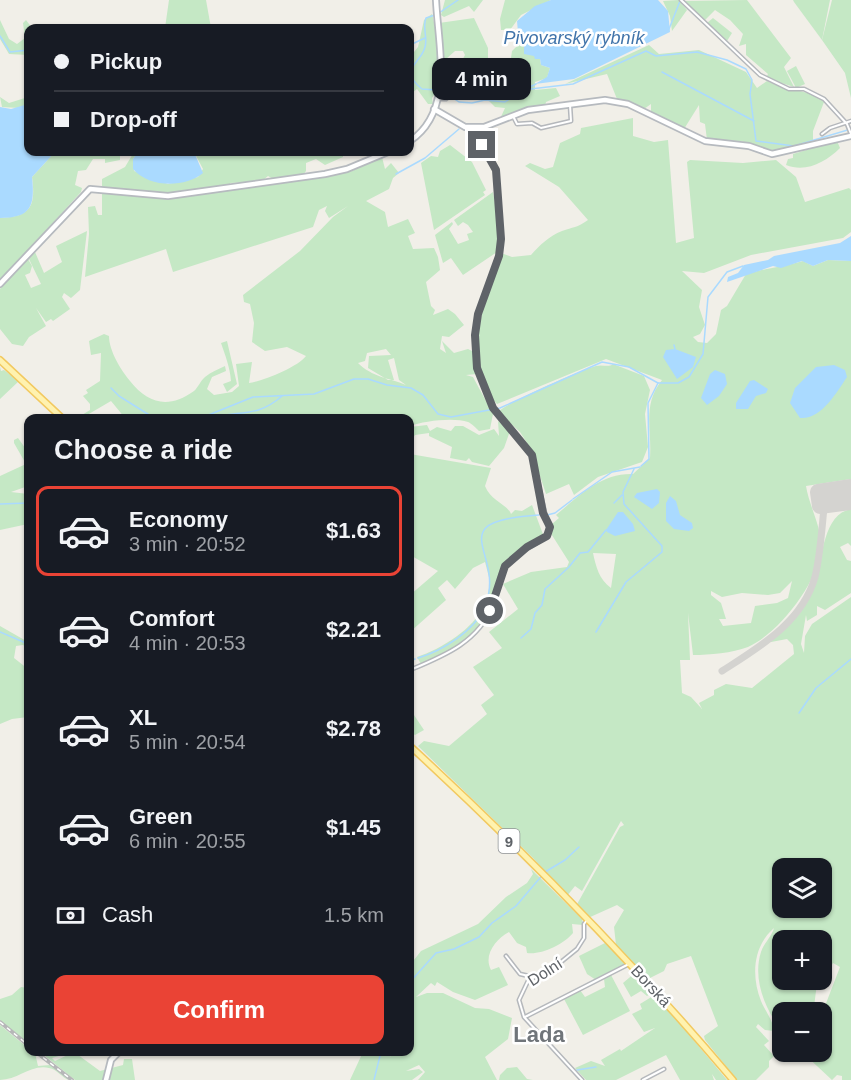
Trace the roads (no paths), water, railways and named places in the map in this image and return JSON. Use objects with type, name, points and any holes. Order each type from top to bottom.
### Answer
[{"type":"main road","points":[[0,360],[58,414]]},
{"type":"main road","name":"Borská","points":[[414,750],[565,897],[630,964],[733,1080]]},
{"type":"street","points":[[414,137],[434,109],[438,99],[440,73],[436,0]]},
{"type":"street","points":[[465,126],[488,127],[528,110],[598,99],[628,104],[692,137],[725,145],[749,146],[772,154],[782,154],[851,134],[848,126],[820,96],[804,89],[789,89],[760,75],[681,0]]},
{"type":"street","points":[[438,99],[451,95]]},
{"type":"street","points":[[513,116],[517,124],[532,123],[541,128],[569,122],[572,117],[570,103]]},
{"type":"street","points":[[414,668],[447,653],[481,629],[495,602],[505,566],[527,547],[547,536],[549,531],[532,455],[493,408],[477,368],[475,335],[478,314],[499,256],[501,230],[496,170],[479,140],[465,126],[434,109]]},
{"type":"street","points":[[822,134],[830,128],[848,126],[851,122]]},
{"type":"street","points":[[0,284],[90,189],[168,196],[325,174],[347,169],[378,156]]},
{"type":"street","name":"Dolní","points":[[524,1017],[519,999],[524,985],[533,977],[557,965],[577,949],[584,938],[584,924],[587,920]]},
{"type":"street","points":[[506,956],[520,974],[533,977]]},
{"type":"street","points":[[582,1080],[524,1017],[630,964]]},
{"type":"street","points":[[106,1080],[114,1056]]},
{"type":"street","points":[[643,1080],[664,1069]]},
{"type":"water","name":"Pivovarský rybník","points":[[551,0],[658,0],[668,11],[670,32],[574,79],[535,84],[547,77],[550,68],[541,65],[540,59],[524,54],[524,45],[519,44],[517,21],[535,6]]},
{"type":"water","points":[[24,105],[24,156],[51,156],[32,177],[33,195],[29,208],[19,216],[0,218],[0,107],[11,109]]},
{"type":"water","points":[[135,156],[196,156],[203,173],[187,181],[157,183],[148,180],[133,169]]},
{"type":"water","points":[[851,236],[851,261],[828,260],[813,266],[802,261],[781,268],[773,266],[727,282],[728,277],[738,273],[744,265],[768,260],[774,256],[840,243]]},
{"type":"water","points":[[675,349],[696,357],[693,367],[677,379],[663,357],[666,350]]},
{"type":"water","points":[[834,365],[845,370],[847,377],[828,404],[815,415],[800,418],[790,403],[795,388],[816,367]]},
{"type":"water","points":[[715,370],[725,374],[727,384],[719,396],[707,405],[701,398],[710,374]]},
{"type":"water","points":[[754,380],[768,389],[766,393],[756,396],[748,409],[736,409],[736,403],[750,381]]},
{"type":"water","points":[[657,489],[660,492],[659,503],[652,509],[634,497],[637,493]]},
{"type":"water","points":[[670,496],[676,501],[680,515],[692,523],[693,528],[689,531],[674,529],[666,521],[666,503]]},
{"type":"water","points":[[618,512],[623,512],[633,524],[635,531],[615,536],[607,532],[606,530]]},
{"type":"waterway","points":[[439,13],[458,0]]},
{"type":"waterway","points":[[669,29],[680,1]]},
{"type":"waterway","points":[[414,66],[425,47],[426,18],[435,15]]},
{"type":"waterway","points":[[0,36],[10,52],[24,50]]},
{"type":"waterway","points":[[414,43],[425,38]]},
{"type":"waterway","points":[[441,90],[459,102],[472,103],[485,100],[505,102],[522,90],[573,84],[646,51],[656,56],[697,52],[727,60],[746,69],[752,80],[750,94],[756,141],[794,146],[851,129]]},
{"type":"waterway","points":[[662,72],[754,121]]},
{"type":"waterway","points":[[414,80],[422,89],[437,90]]},
{"type":"waterway","points":[[524,90],[536,84]]},
{"type":"waterway","points":[[396,174],[425,158],[459,129]]},
{"type":"waterway","points":[[211,414],[253,397],[314,394],[354,379],[368,379],[387,385],[411,388],[423,395],[438,414],[451,417],[500,408],[602,362],[629,367],[658,383],[678,383],[689,377],[703,354],[708,297],[727,272],[743,266]]},
{"type":"waterway","points":[[674,345],[675,349]]},
{"type":"waterway","points":[[641,466],[649,459],[648,403],[658,383]]},
{"type":"waterway","points":[[111,388],[119,396],[148,414]]},
{"type":"waterway","points":[[234,414],[264,408],[282,396]]},
{"type":"waterway","points":[[573,499],[612,472],[640,467]]},
{"type":"waterway","points":[[596,632],[626,582],[662,552],[662,546],[624,504],[623,492],[634,469]]},
{"type":"waterway","points":[[614,503],[622,495]]},
{"type":"waterway","points":[[547,515],[555,513],[572,500]]},
{"type":"waterway","points":[[0,504],[24,503]]},
{"type":"waterway","points":[[486,603],[490,585],[482,542],[483,532],[491,524],[509,518],[539,515]]},
{"type":"waterway","points":[[521,638],[531,629],[535,613],[542,605],[545,589],[569,567],[580,553],[588,552],[606,530]]},
{"type":"waterway","points":[[418,658],[457,638],[474,623],[485,606]]},
{"type":"waterway","points":[[0,632],[24,642]]},
{"type":"waterway","points":[[799,713],[816,688],[851,659]]},
{"type":"waterway","points":[[414,978],[436,953],[454,949],[479,937],[492,923],[516,906],[545,872],[565,860],[579,847]]},
{"type":"waterway","points":[[374,1080],[380,1056]]},
{"type":"waterway","points":[[577,1070],[596,1067]]},
{"type":"railway","points":[[0,1022],[24,1042]]},
{"type":"railway","points":[[41,1056],[72,1080]]},
{"type":"district","name":"Lada","points":[[539,1034]]}]
